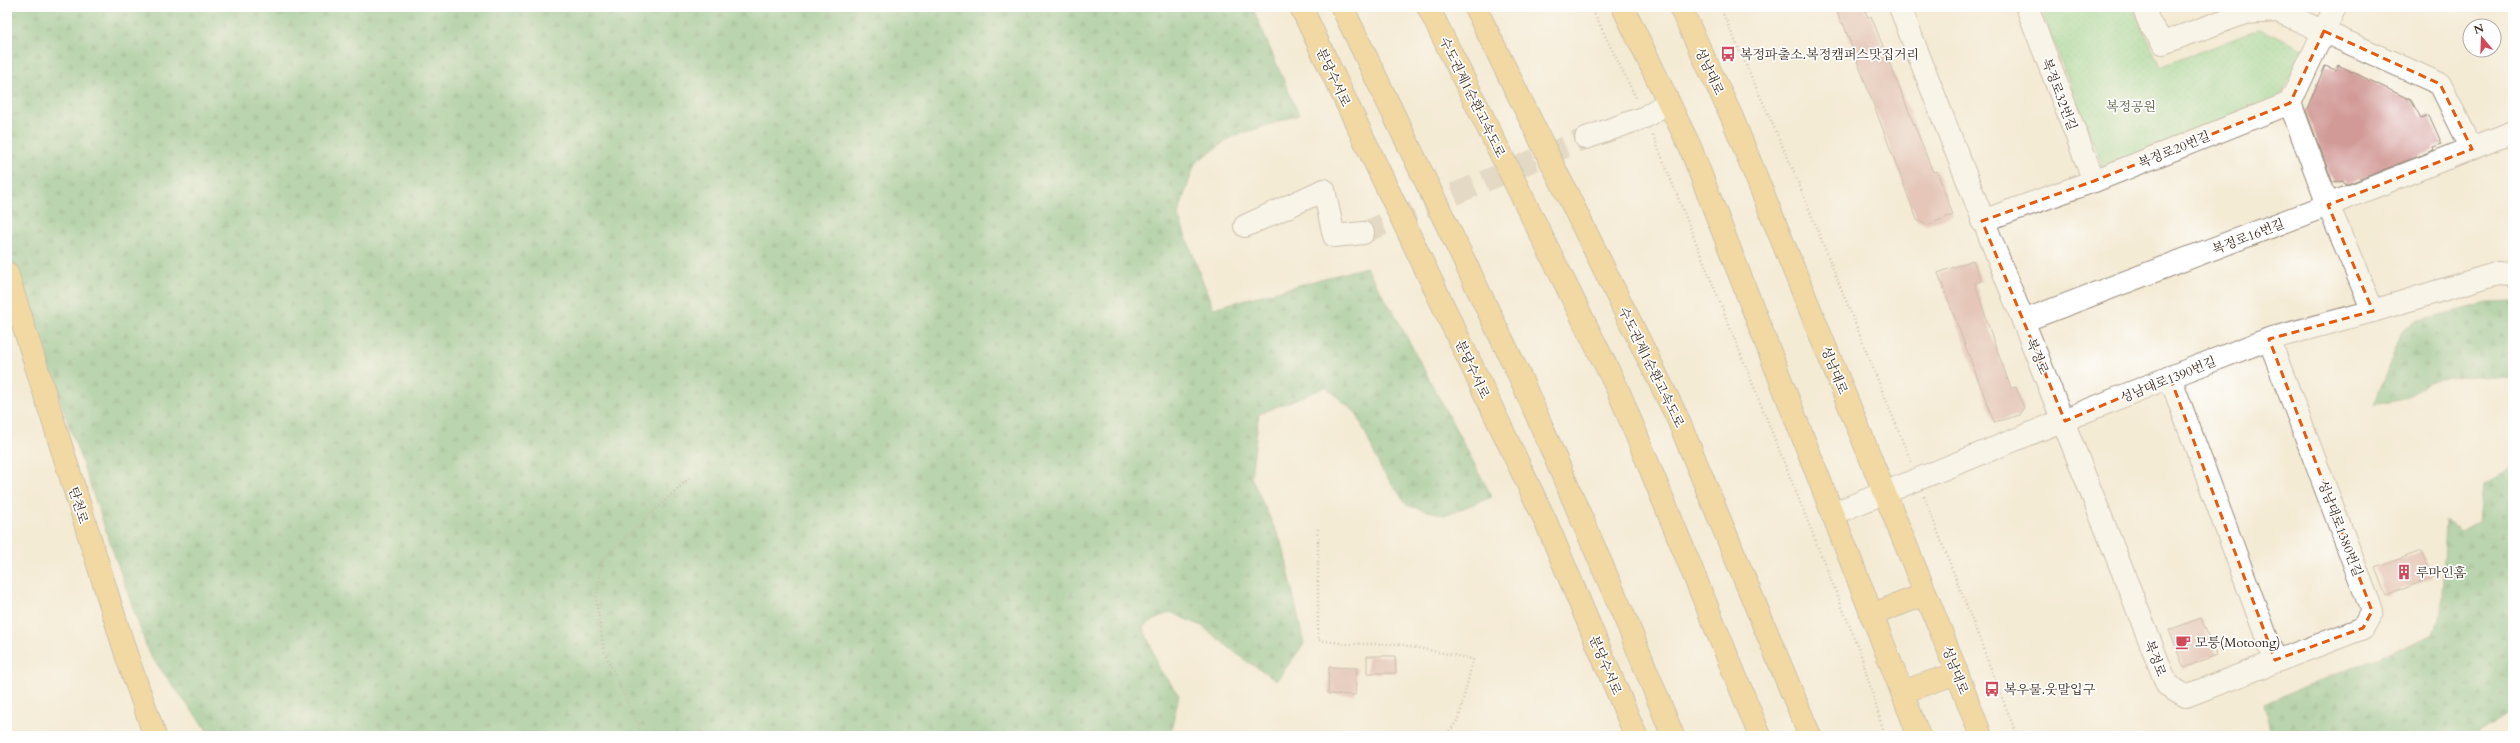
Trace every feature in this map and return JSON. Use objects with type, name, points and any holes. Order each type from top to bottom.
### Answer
[{"type":"main road","name":"분당수서로","points":[[1301,7],[1546,522],[1636,736]]},
{"type":"main road","points":[[1342,7],[1521,379],[1627,623],[1673,736]]},
{"type":"main road","name":"수도권제1순환고속도로","points":[[1428,7],[1618,390],[1760,736]]},
{"type":"main road","name":"수도권제1순환고속도로","points":[[1475,7],[1677,417],[1810,736]]},
{"type":"main road","points":[[1623,7],[1667,103],[1690,147],[1919,736]]},
{"type":"main road","name":"성남대로","points":[[1680,7],[1731,115],[1926,594],[1981,736]]},
{"type":"main road","name":"탄천로","points":[[7,273],[126,654],[155,736]]},
{"type":"main road","points":[[1871,615],[1926,594]]},
{"type":"main road","points":[[1902,692],[1957,673]]},
{"type":"street","name":"복정로","points":[[1900,7],[1982,221],[2065,421],[2167,685],[2186,696]]},
{"type":"street","name":"복정로32번길","points":[[2027,7],[2094,181]]},
{"type":"street","points":[[2143,7],[2150,24],[2163,42],[2245,13],[2278,11],[2440,84],[2472,149]]},
{"type":"street","points":[[2335,7],[2290,103],[2328,205],[2373,311]]},
{"type":"street","points":[[1586,138],[1646,117],[1667,103]]},
{"type":"street","name":"복정로20번길","points":[[1982,221],[2094,181],[2290,103]]},
{"type":"street","name":"복정로16번길","points":[[2023,320],[2328,205],[2513,132]]},
{"type":"street","points":[[1244,226],[1324,190],[1334,236],[1363,233]]},
{"type":"street","name":"성남대로1390번길","points":[[1832,514],[1885,494],[2170,377],[2269,339],[2373,311],[2498,273],[2513,274]]},
{"type":"street","name":"성남대로1380번길","points":[[2186,696],[2275,660],[2363,628],[2372,611],[2269,339]]},
{"type":"street","points":[[2170,377],[2275,660]]},
{"type":"path","points":[[1590,7],[1646,117],[1860,652],[1884,736]]},
{"type":"path","points":[[1720,7],[1792,167],[1918,480],[2017,736]]},
{"type":"path","points":[[643,736],[604,651],[596,600],[603,559],[689,478]]},
{"type":"path","points":[[1318,529],[1318,640],[1347,644],[1398,644],[1473,659],[1459,718],[1446,736]]},
{"type":"highlighted area","points":[[2324,31],[2440,84],[2472,149],[2328,205],[2373,311],[2269,339],[2372,611],[2363,628],[2275,660],[2170,377],[2065,421],[1982,221],[2094,181],[2290,103]]},
{"type":"green space","points":[[7,7],[1252,7],[1299,115],[1234,136],[1195,163],[1178,215],[1213,308],[1366,267],[1395,315],[1492,497],[1445,515],[1408,506],[1381,469],[1357,414],[1326,387],[1259,414],[1251,477],[1283,546],[1304,644],[1277,680],[1246,661],[1202,626],[1170,612],[1143,626],[1160,670],[1179,695],[1170,736],[211,736],[149,654],[7,248]]},
{"type":"green space","name":"복정공원","points":[[2040,7],[2134,7],[2160,67],[2260,29],[2303,49],[2277,103],[2103,168]]},
{"type":"green space","points":[[2513,302],[2513,379],[2466,375],[2430,382],[2404,399],[2374,405],[2402,331],[2415,321],[2488,303]]},
{"type":"green space","points":[[2513,468],[2513,711],[2473,736],[2271,736],[2264,704],[2433,635],[2441,615],[2446,521],[2461,531],[2479,521],[2483,484]]},
{"type":"building","points":[[1835,7],[1864,7],[1868,18],[1871,16],[1933,172],[1937,171],[1953,215],[1927,225],[1917,220],[1843,23],[1841,23]]},
{"type":"building","points":[[2338,65],[2411,100],[2421,118],[2429,115],[2442,144],[2433,147],[2434,150],[2345,185],[2343,181],[2333,183],[2306,111],[2325,66],[2336,70]]},
{"type":"building","points":[[1973,260],[1981,281],[1975,283],[1992,337],[2011,388],[2016,387],[2024,408],[2020,415],[1994,422],[1938,273]]},
{"type":"building","name":"루마인홈","points":[[2421,551],[2433,577],[2386,596],[2375,568]]},
{"type":"building","points":[[2201,618],[2216,655],[2184,668],[2169,630]]},
{"type":"building","points":[[1367,656],[1395,656],[1396,673],[1367,673]]},
{"type":"building","points":[[1329,667],[1357,668],[1355,695],[1328,694]]},
{"type":"tunnel","points":[[1363,233],[1586,138]]},
{"type":"place","name":"복정파출소.복정캠퍼스맛집거리","points":[[1728,54]]},
{"type":"place","name":"루마인홈","points":[[2404,572]]},
{"type":"place","name":"모퉁(Motoong)","points":[[2183,642]]},
{"type":"place","name":"복우물.웃말입구","points":[[1992,689]]}]
